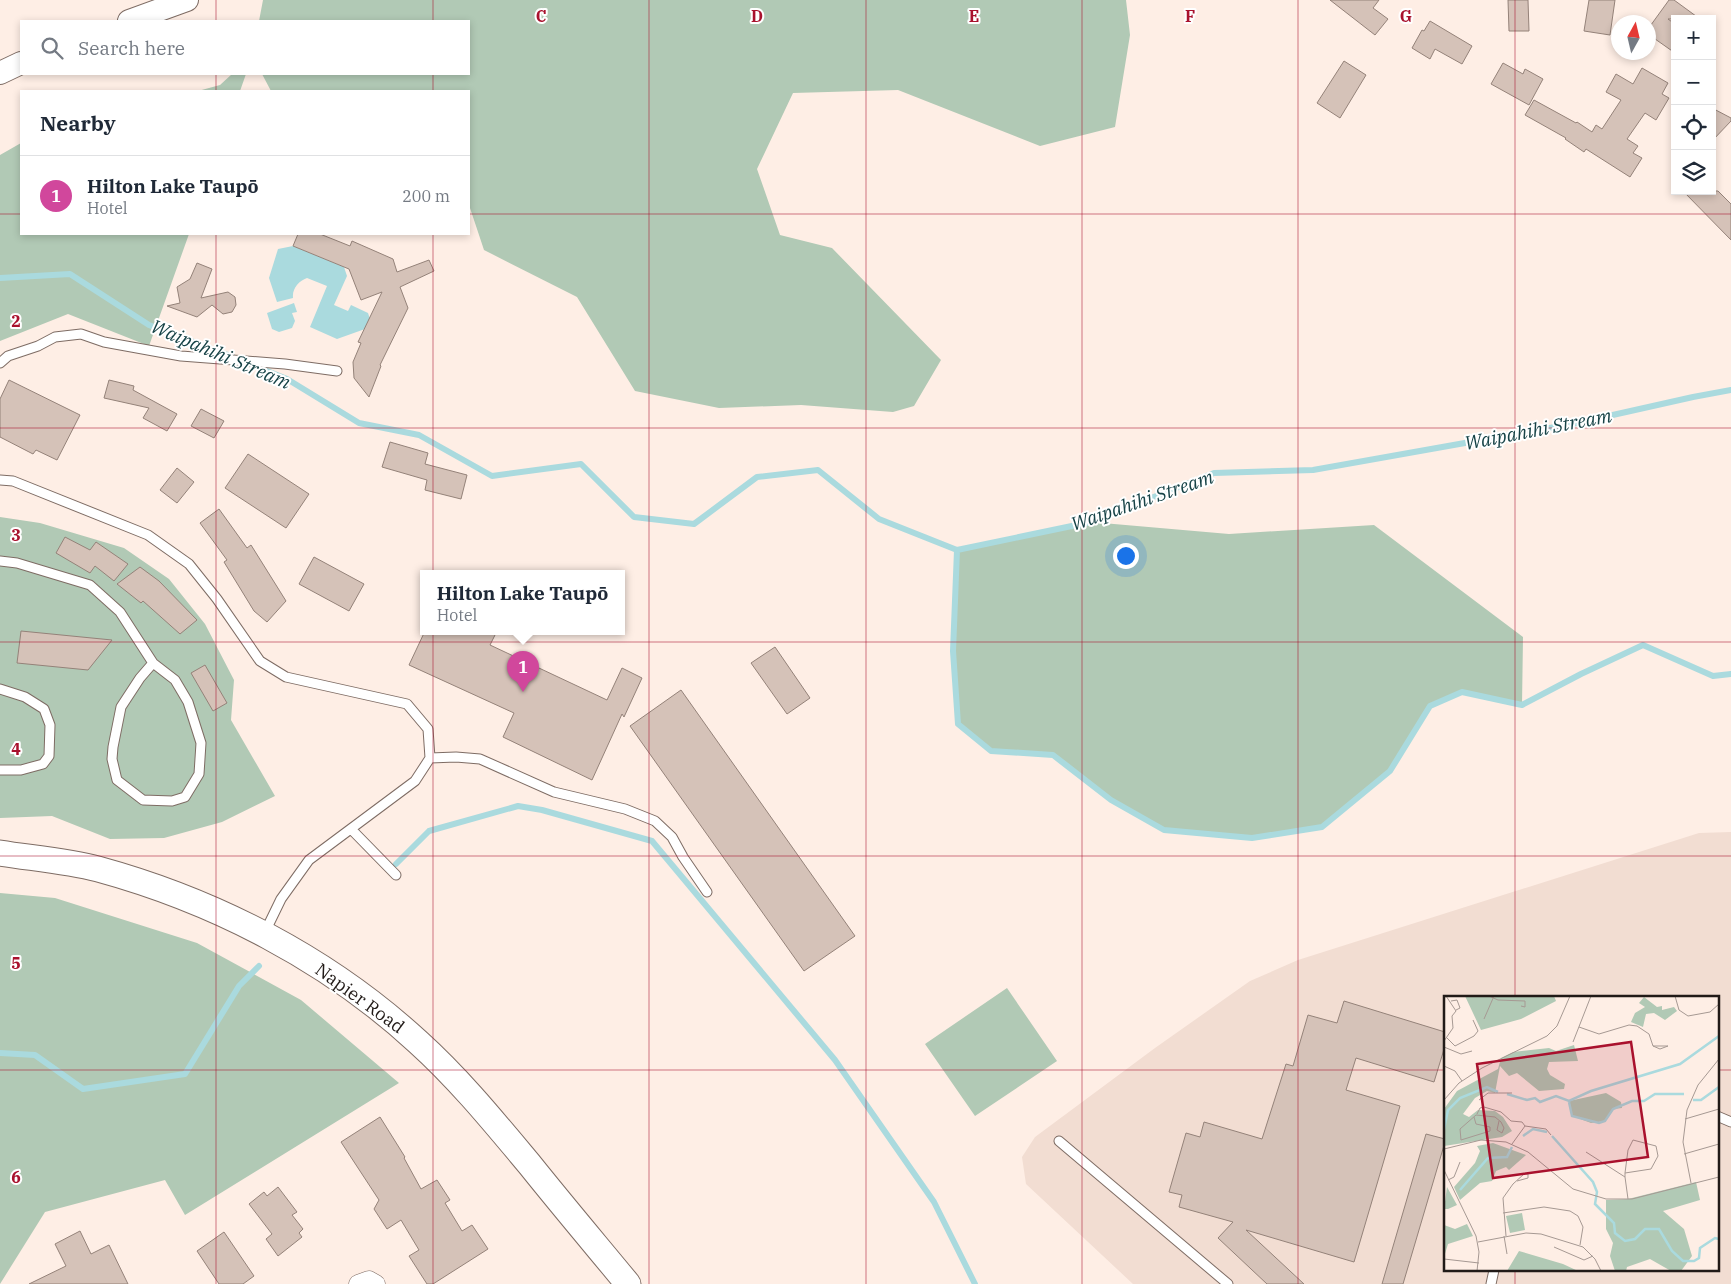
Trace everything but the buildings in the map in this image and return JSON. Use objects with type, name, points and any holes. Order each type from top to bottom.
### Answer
[{"type":"main road","name":"Napier Road","points":[[0,853],[95,868],[197,902],[264,934],[345,982],[420,1043],[462,1086],[628,1284]]},
{"type":"street","points":[[132,20],[187,0]]},
{"type":"street","points":[[0,73],[20,64]]},
{"type":"street","points":[[358,1284],[370,1280],[376,1284]]},
{"type":"lane","points":[[0,363],[8,356],[38,346],[55,337],[81,334],[104,342],[181,356],[285,364],[337,371]]},
{"type":"lane","points":[[0,480],[13,481],[148,536],[189,564],[217,599],[260,661],[286,677],[407,704],[428,729],[430,758],[415,781],[309,860],[282,900],[264,934]]},
{"type":"lane","points":[[0,561],[18,563],[90,585],[120,612],[152,663],[175,680],[188,702],[201,743],[199,774],[185,797],[172,800],[143,800],[134,794],[117,780],[112,759],[121,707],[152,663]]},
{"type":"lane","points":[[0,690],[25,698],[44,709],[50,725],[48,756],[43,764],[21,770],[0,770]]},
{"type":"lane","points":[[430,758],[456,757],[480,759],[554,792],[625,810],[655,821],[672,837],[683,857],[708,892]]},
{"type":"lane","points":[[351,829],[396,875]]},
{"type":"lane","points":[[1718,1116],[1731,1122]]},
{"type":"lane","points":[[1058,1141],[1228,1284]]},
{"type":"shaded area","points":[[1731,832],[1731,1284],[1133,1284],[1026,1184],[1022,1157],[1035,1137],[1155,1048],[1250,981],[1298,960],[1699,833]]},
{"type":"green space","points":[[263,0],[1126,0],[1130,35],[1115,127],[1040,146],[898,90],[793,93],[757,169],[780,235],[832,248],[941,360],[914,406],[893,412],[801,405],[719,408],[635,391],[577,297],[484,250],[470,208],[470,90],[270,90],[263,75],[470,75],[470,20],[259,20]]},
{"type":"green space","points":[[231,75],[246,75],[240,90],[202,90],[220,85]]},
{"type":"green space","points":[[20,144],[20,235],[189,235],[149,346],[68,314],[0,341],[0,155]]},
{"type":"green space","points":[[0,517],[40,523],[124,548],[169,579],[205,624],[234,680],[231,720],[275,796],[222,822],[164,838],[110,839],[52,816],[0,818]]},
{"type":"green space","points":[[1091,522],[1229,534],[1374,525],[1523,637],[1522,705],[1462,692],[1430,706],[1390,771],[1322,827],[1252,838],[1164,830],[1111,800],[1053,755],[991,751],[958,724],[953,651],[957,550]]},
{"type":"green space","points":[[0,893],[55,898],[197,943],[301,1000],[399,1083],[185,1215],[165,1180],[45,1212],[0,1284]]},
{"type":"green space","points":[[1007,988],[1057,1061],[975,1116],[925,1044]]},
{"type":"water","points":[[293,246],[344,267],[347,276],[334,305],[348,311],[351,305],[368,313],[370,319],[365,329],[337,339],[310,327],[327,286],[307,278],[297,285],[293,298],[277,302],[269,278],[278,249]]},
{"type":"water","points":[[294,303],[297,312],[292,313],[295,321],[292,328],[279,332],[272,329],[267,313]]},
{"type":"waterway","name":"Waipahihi Stream","points":[[0,278],[70,274],[149,325],[233,357]]},
{"type":"waterway","name":"Waipahihi Stream","points":[[247,363],[287,379],[359,423],[419,435],[492,476],[581,464],[634,517],[694,524],[757,477],[818,470],[879,519],[957,550],[1091,522],[1214,473],[1313,470],[1577,423],[1731,390]]},
{"type":"waterway","points":[[957,550],[953,651],[958,724],[991,751],[1053,755],[1111,800],[1164,830],[1252,838],[1322,827],[1390,771],[1430,706],[1462,692],[1522,705],[1581,674],[1643,645],[1713,676],[1731,674]]},
{"type":"waterway","points":[[396,864],[429,831],[518,806],[542,810],[652,841],[835,1060],[934,1202],[975,1284]]},
{"type":"waterway","points":[[0,1053],[35,1055],[83,1089],[185,1074],[239,986],[259,966]]},
{"type":"place","name":"Hilton Lake Taupō","points":[[523,692]]}]
